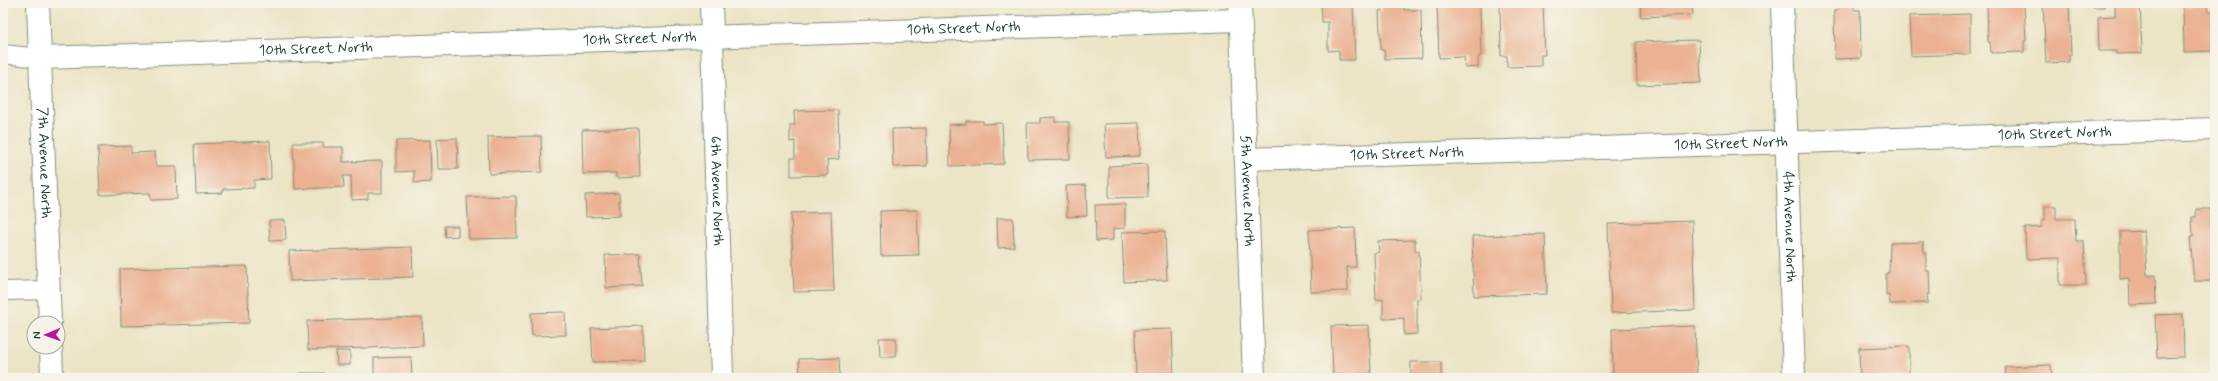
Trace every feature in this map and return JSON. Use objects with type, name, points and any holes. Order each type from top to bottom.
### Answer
[{"type":"street","name":"7th Avenue North","points":[[38,3],[50,315]]},
{"type":"street","name":"6th Avenue North","points":[[711,3],[722,378]]},
{"type":"street","name":"4th Avenue North","points":[[1782,3],[1794,378]]},
{"type":"street","name":"10th Street North","points":[[40,58],[712,37],[1240,12]]},
{"type":"street","name":"5th Avenue North","points":[[1240,12],[1254,378]]},
{"type":"street","name":"10th Street North","points":[[1246,159],[2215,129]]},
{"type":"street","points":[[51,355],[52,378]]},
{"type":"lane","points":[[3,54],[40,58]]},
{"type":"lane","points":[[3,291],[48,290]]},
{"type":"building","points":[[1321,3],[1353,3],[1355,60],[1339,60],[1339,50],[1328,51],[1328,22],[1322,22]]},
{"type":"building","points":[[1382,3],[1404,3],[1404,10],[1421,10],[1422,58],[1385,59],[1384,50],[1381,50],[1379,11],[1382,11]]},
{"type":"building","points":[[1437,3],[1480,3],[1481,56],[1478,57],[1478,67],[1465,68],[1464,57],[1439,58]]},
{"type":"building","points":[[1500,3],[1543,3],[1545,55],[1541,55],[1541,66],[1507,67],[1507,56],[1501,56]]},
{"type":"building","points":[[1640,3],[1692,3],[1693,15],[1641,17]]},
{"type":"building","points":[[1837,3],[1854,3],[1854,10],[1860,10],[1861,58],[1835,59],[1834,11],[1838,10]]},
{"type":"building","points":[[1987,3],[2024,3],[2026,41],[2024,41],[2024,52],[1991,53],[1990,42],[1988,42]]},
{"type":"building","points":[[2043,3],[2069,3],[2071,55],[2069,55],[2069,62],[2046,63]]},
{"type":"building","points":[[2094,3],[2104,3],[2104,7],[2094,7]]},
{"type":"building","points":[[2115,3],[2140,3],[2142,53],[2116,54],[2116,51],[2099,51],[2098,17],[2115,16]]},
{"type":"building","points":[[2208,5],[2209,12],[2215,12],[2215,51],[2184,52],[2183,6]]},
{"type":"building","points":[[1970,14],[1970,54],[1911,56],[1909,16]]},
{"type":"building","points":[[1699,40],[1701,83],[1637,85],[1636,42]]},
{"type":"building","points":[[838,110],[839,159],[827,160],[828,175],[791,176],[791,158],[795,158],[795,141],[790,142],[790,125],[795,125],[794,111]]},
{"type":"building","points":[[1055,117],[1055,122],[1069,122],[1070,159],[1028,160],[1027,123],[1040,123],[1040,118]]},
{"type":"building","points":[[966,121],[983,121],[983,124],[1002,123],[1004,164],[950,166],[949,125],[966,124]]},
{"type":"building","points":[[1139,123],[1140,156],[1106,157],[1104,124]]},
{"type":"building","points":[[638,128],[640,177],[616,178],[616,173],[583,174],[582,130]]},
{"type":"building","points":[[926,128],[927,166],[893,167],[892,129]]},
{"type":"building","points":[[541,136],[542,172],[489,174],[488,137]]},
{"type":"building","points":[[457,138],[458,169],[438,169],[437,139]]},
{"type":"building","points":[[430,140],[431,182],[414,183],[414,171],[396,172],[396,141]]},
{"type":"building","points":[[270,141],[271,179],[254,180],[254,188],[223,189],[223,193],[196,194],[194,144]]},
{"type":"building","points":[[293,143],[323,143],[323,147],[343,147],[343,162],[382,161],[382,193],[368,193],[368,199],[352,200],[351,176],[343,176],[344,187],[295,189]]},
{"type":"building","points":[[131,146],[131,153],[155,152],[156,166],[176,166],[177,199],[151,200],[150,193],[100,195],[98,147]]},
{"type":"building","points":[[1147,164],[1148,197],[1109,198],[1109,166]]},
{"type":"building","points":[[1086,185],[1087,216],[1067,217],[1066,186]]},
{"type":"building","points":[[619,193],[620,216],[586,217],[585,195]]},
{"type":"building","points":[[516,196],[517,238],[469,239],[467,197]]},
{"type":"building","points":[[1125,204],[1125,228],[1113,229],[1113,240],[1096,241],[1095,205]]},
{"type":"building","points":[[2045,206],[2056,206],[2056,219],[2075,219],[2076,241],[2084,241],[2086,285],[2060,285],[2060,258],[2026,259],[2025,228],[2042,227],[2042,220],[2045,220]]},
{"type":"building","points":[[2196,209],[2215,209],[2215,281],[2194,281],[2190,237],[2193,237],[2192,217],[2196,217]]},
{"type":"building","points":[[917,210],[919,255],[881,256],[880,211]]},
{"type":"building","points":[[831,212],[834,291],[794,292],[791,213]]},
{"type":"building","points":[[997,218],[1013,218],[1014,247],[998,248]]},
{"type":"building","points":[[285,220],[286,240],[270,241],[269,221]]},
{"type":"building","points":[[1692,221],[1695,310],[1611,313],[1608,224]]},
{"type":"building","points":[[444,226],[458,226],[458,236],[445,237]]},
{"type":"building","points":[[1355,228],[1356,267],[1347,267],[1348,291],[1311,292],[1309,230]]},
{"type":"building","points":[[1165,231],[1167,280],[1124,282],[1122,232]]},
{"type":"building","points":[[2144,231],[2147,275],[2155,275],[2156,304],[2130,305],[2129,278],[2120,279],[2120,232]]},
{"type":"building","points":[[1545,234],[1547,294],[1474,296],[1472,236]]},
{"type":"building","points":[[1415,240],[1415,251],[1419,251],[1421,299],[1417,299],[1417,334],[1404,335],[1404,318],[1383,319],[1383,299],[1376,300],[1374,253],[1379,252],[1378,241]]},
{"type":"building","points":[[1923,242],[1924,252],[1926,252],[1926,271],[1929,271],[1930,294],[1927,294],[1928,303],[1890,304],[1889,295],[1886,296],[1886,273],[1889,273],[1890,243]]},
{"type":"building","points":[[412,247],[413,277],[290,281],[289,251]]},
{"type":"building","points":[[640,254],[642,286],[606,288],[605,255]]},
{"type":"building","points":[[247,266],[249,323],[121,326],[120,269]]},
{"type":"building","points":[[565,312],[566,335],[532,336],[531,313]]},
{"type":"building","points":[[2183,314],[2184,357],[2157,358],[2155,315]]},
{"type":"building","points":[[422,317],[423,346],[308,350],[307,321]]},
{"type":"building","points":[[1369,325],[1371,374],[1333,375],[1331,326]]},
{"type":"building","points":[[643,326],[644,361],[593,362],[591,328]]},
{"type":"building","points":[[1695,326],[1697,378],[1613,378],[1612,329]]},
{"type":"building","points":[[1172,329],[1174,378],[1136,378],[1135,330]]},
{"type":"building","points":[[879,338],[896,338],[896,357],[880,357]]},
{"type":"building","points":[[1909,346],[1909,378],[1860,378],[1859,348]]},
{"type":"building","points":[[336,351],[350,351],[350,365],[337,365]]},
{"type":"building","points":[[411,357],[412,378],[374,378],[374,358]]},
{"type":"building","points":[[839,358],[840,378],[800,378],[799,359]]},
{"type":"building","points":[[1411,362],[1441,362],[1441,378],[1411,378]]},
{"type":"building","points":[[2051,365],[2052,378],[2006,378],[2005,367]]},
{"type":"building","points":[[301,373],[324,373],[324,378],[301,378]]}]
